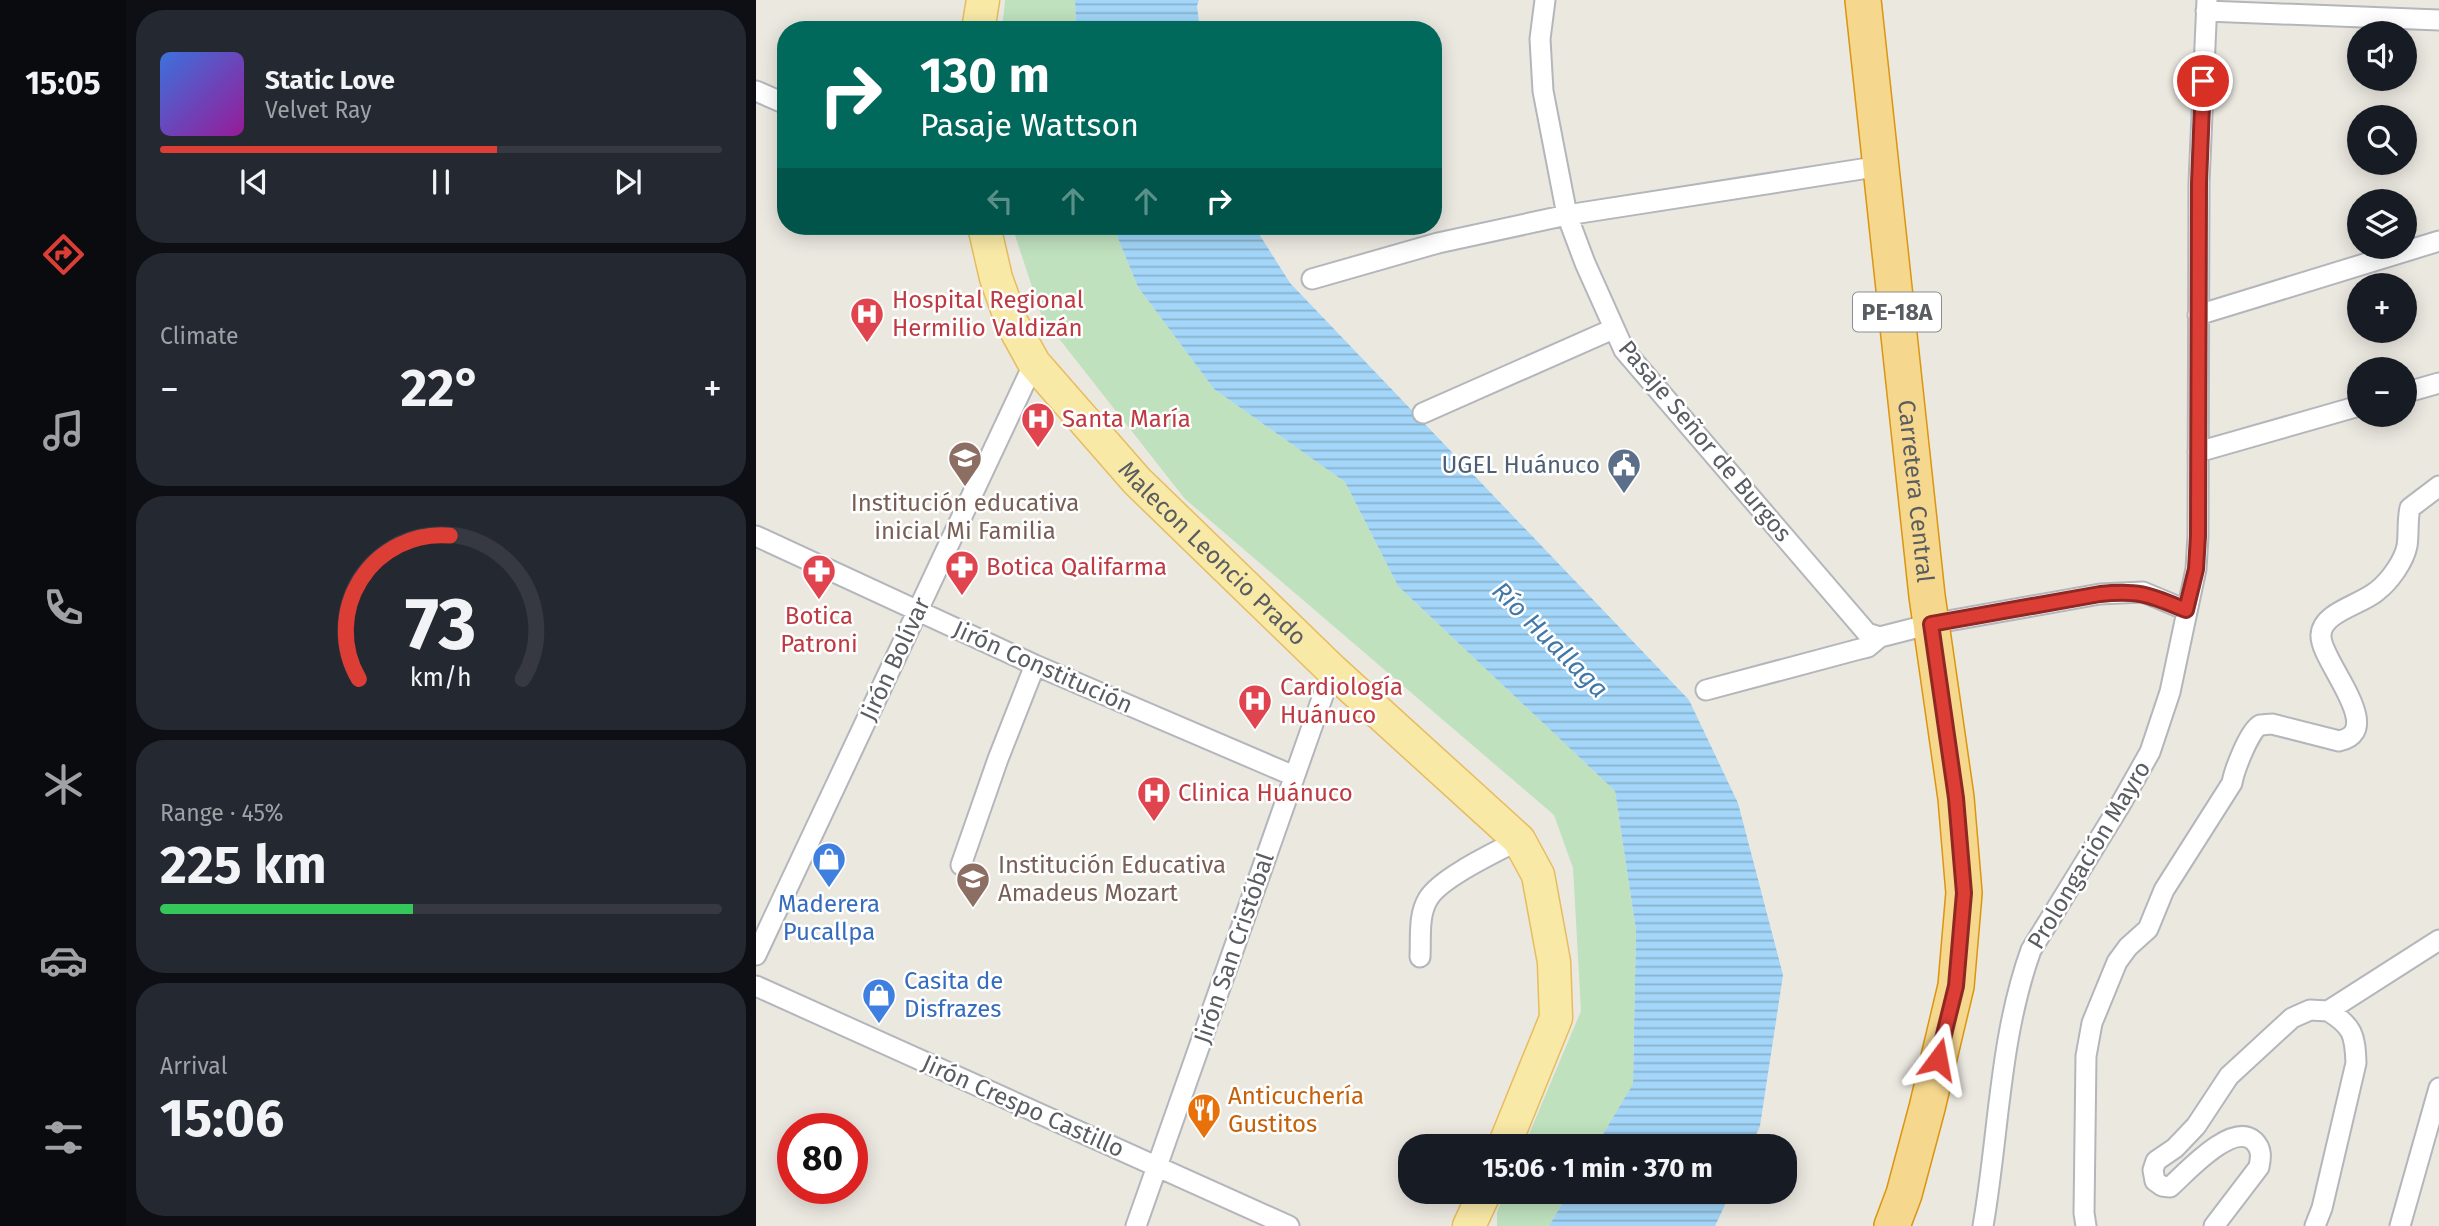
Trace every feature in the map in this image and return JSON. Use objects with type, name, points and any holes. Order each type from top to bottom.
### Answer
[{"type":"highway","name":"Carretera Central","points":[[1863,0],[1931,624],[1956,798],[1964,893],[1956,986],[1904,1194],[1892,1225]]},
{"type":"main road","points":[[980,21],[983,0]]},
{"type":"main road","name":"Malecon Leoncio Prado","points":[[986,235],[996,278],[1012,323],[1034,363],[1137,481],[1332,670],[1518,840],[1538,876],[1554,962],[1556,1018],[1509,1134]]},
{"type":"street","name":"Pasaje Señor de Burgos","points":[[1545,0],[1540,39],[1543,91],[1567,215],[1624,350],[1867,634],[1880,637]]},
{"type":"street","points":[[2207,6],[2439,20]]},
{"type":"street","name":"Prolongación Mayro","points":[[1983,1226],[2000,1080],[2022,974],[2031,950],[2119,807],[2150,751],[2170,692],[2197,558],[2199,170],[2207,6]]},
{"type":"street","points":[[756,91],[777,100]]},
{"type":"street","points":[[1312,279],[1438,243],[1567,215],[1881,166]]},
{"type":"street","points":[[2198,315],[2439,241]]},
{"type":"street","points":[[1423,413],[1614,329]]},
{"type":"street","name":"Jirón Bolívar","points":[[756,955],[1034,363]]},
{"type":"street","points":[[2417,389],[2439,383]]},
{"type":"street","points":[[2198,452],[2347,409]]},
{"type":"street","points":[[2087,1226],[2084,1213],[2086,1056],[2092,1023],[2113,971],[2128,947],[2148,929],[2164,890],[2232,783],[2234,771],[2254,731],[2261,725],[2272,724],[2339,741],[2347,740],[2353,735],[2356,729],[2354,708],[2322,647],[2322,625],[2333,615],[2356,605],[2379,590],[2401,561],[2406,547],[2410,508],[2439,486]]},
{"type":"street","name":"Jirón Constitución","points":[[756,536],[1035,665],[1294,776]]},
{"type":"street","points":[[1706,690],[1868,647],[1880,637],[1931,624],[2100,594],[2143,592],[2186,610]]},
{"type":"street","points":[[961,865],[1035,665]]},
{"type":"street","name":"Jirón San Cristóbal","points":[[1136,1226],[1332,670]]},
{"type":"street","points":[[1420,957],[1422,912],[1429,897],[1446,881],[1518,840]]},
{"type":"street","points":[[2328,1012],[2439,940]]},
{"type":"street","name":"Jirón Crespo Castillo","points":[[756,986],[1289,1226]]},
{"type":"street","points":[[2214,1226],[2259,1167],[2262,1155],[2256,1143],[2249,1138],[2231,1137],[2170,1187],[2155,1181],[2153,1170],[2156,1161],[2175,1148],[2196,1126],[2229,1076],[2292,1018],[2310,1010],[2328,1012],[2344,1021],[2355,1039],[2356,1063],[2322,1208],[2315,1226]]},
{"type":"street","points":[[2400,1226],[2439,1088]]},
{"type":"green space","points":[[1005,0],[1075,0],[1076,21],[1003,21]]},
{"type":"green space","points":[[1015,235],[1117,235],[1138,287],[1214,389],[1345,482],[1398,586],[1615,791],[1636,930],[1633,1085],[1603,1134],[1529,1134],[1581,1011],[1573,868],[1554,815],[1185,499],[1042,317]]},
{"type":"green space","points":[[1500,1204],[1562,1204],[1549,1226],[1497,1226]]},
{"type":"water","points":[[1075,0],[1199,0],[1199,21],[1076,21]]},
{"type":"water","name":"Río Huallaga","points":[[1117,235],[1260,235],[1290,283],[1689,700],[1738,803],[1783,975],[1760,1126],[1756,1134],[1603,1134],[1633,1084],[1636,930],[1615,791],[1398,586],[1345,482],[1214,389],[1138,287]]},
{"type":"water","points":[[1562,1204],[1725,1204],[1715,1226],[1549,1226]]},
{"type":"place","name":"Hospital Regional Hermilio Valdizán","points":[[867,344]]},
{"type":"place","name":"Santa María","points":[[1038,449]]},
{"type":"place","name":"Institución educativa inicial Mi Familia","points":[[965,488]]},
{"type":"place","name":"UGEL Huánuco","points":[[1624,495]]},
{"type":"place","name":"Botica Qalifarma","points":[[962,597]]},
{"type":"place","name":"Botica Patroni","points":[[819,601]]},
{"type":"place","name":"Cardiología Huánuco","points":[[1255,731]]},
{"type":"place","name":"Clinica Huánuco","points":[[1154,823]]},
{"type":"place","name":"Maderera Pucallpa","points":[[829,889]]},
{"type":"place","name":"Institución Educativa Amadeus Mozart","points":[[973,909]]},
{"type":"place","name":"Casita de Disfrazes","points":[[879,1025]]},
{"type":"place","name":"Anticuchería Gustitos","points":[[1204,1140]]},
{"type":"route","points":[[1938,1059],[1956,986],[1964,893],[1956,798],[1931,624],[2123,592],[2143,592],[2186,610],[2196,569],[2198,536],[2199,183],[2203,81]]}]
